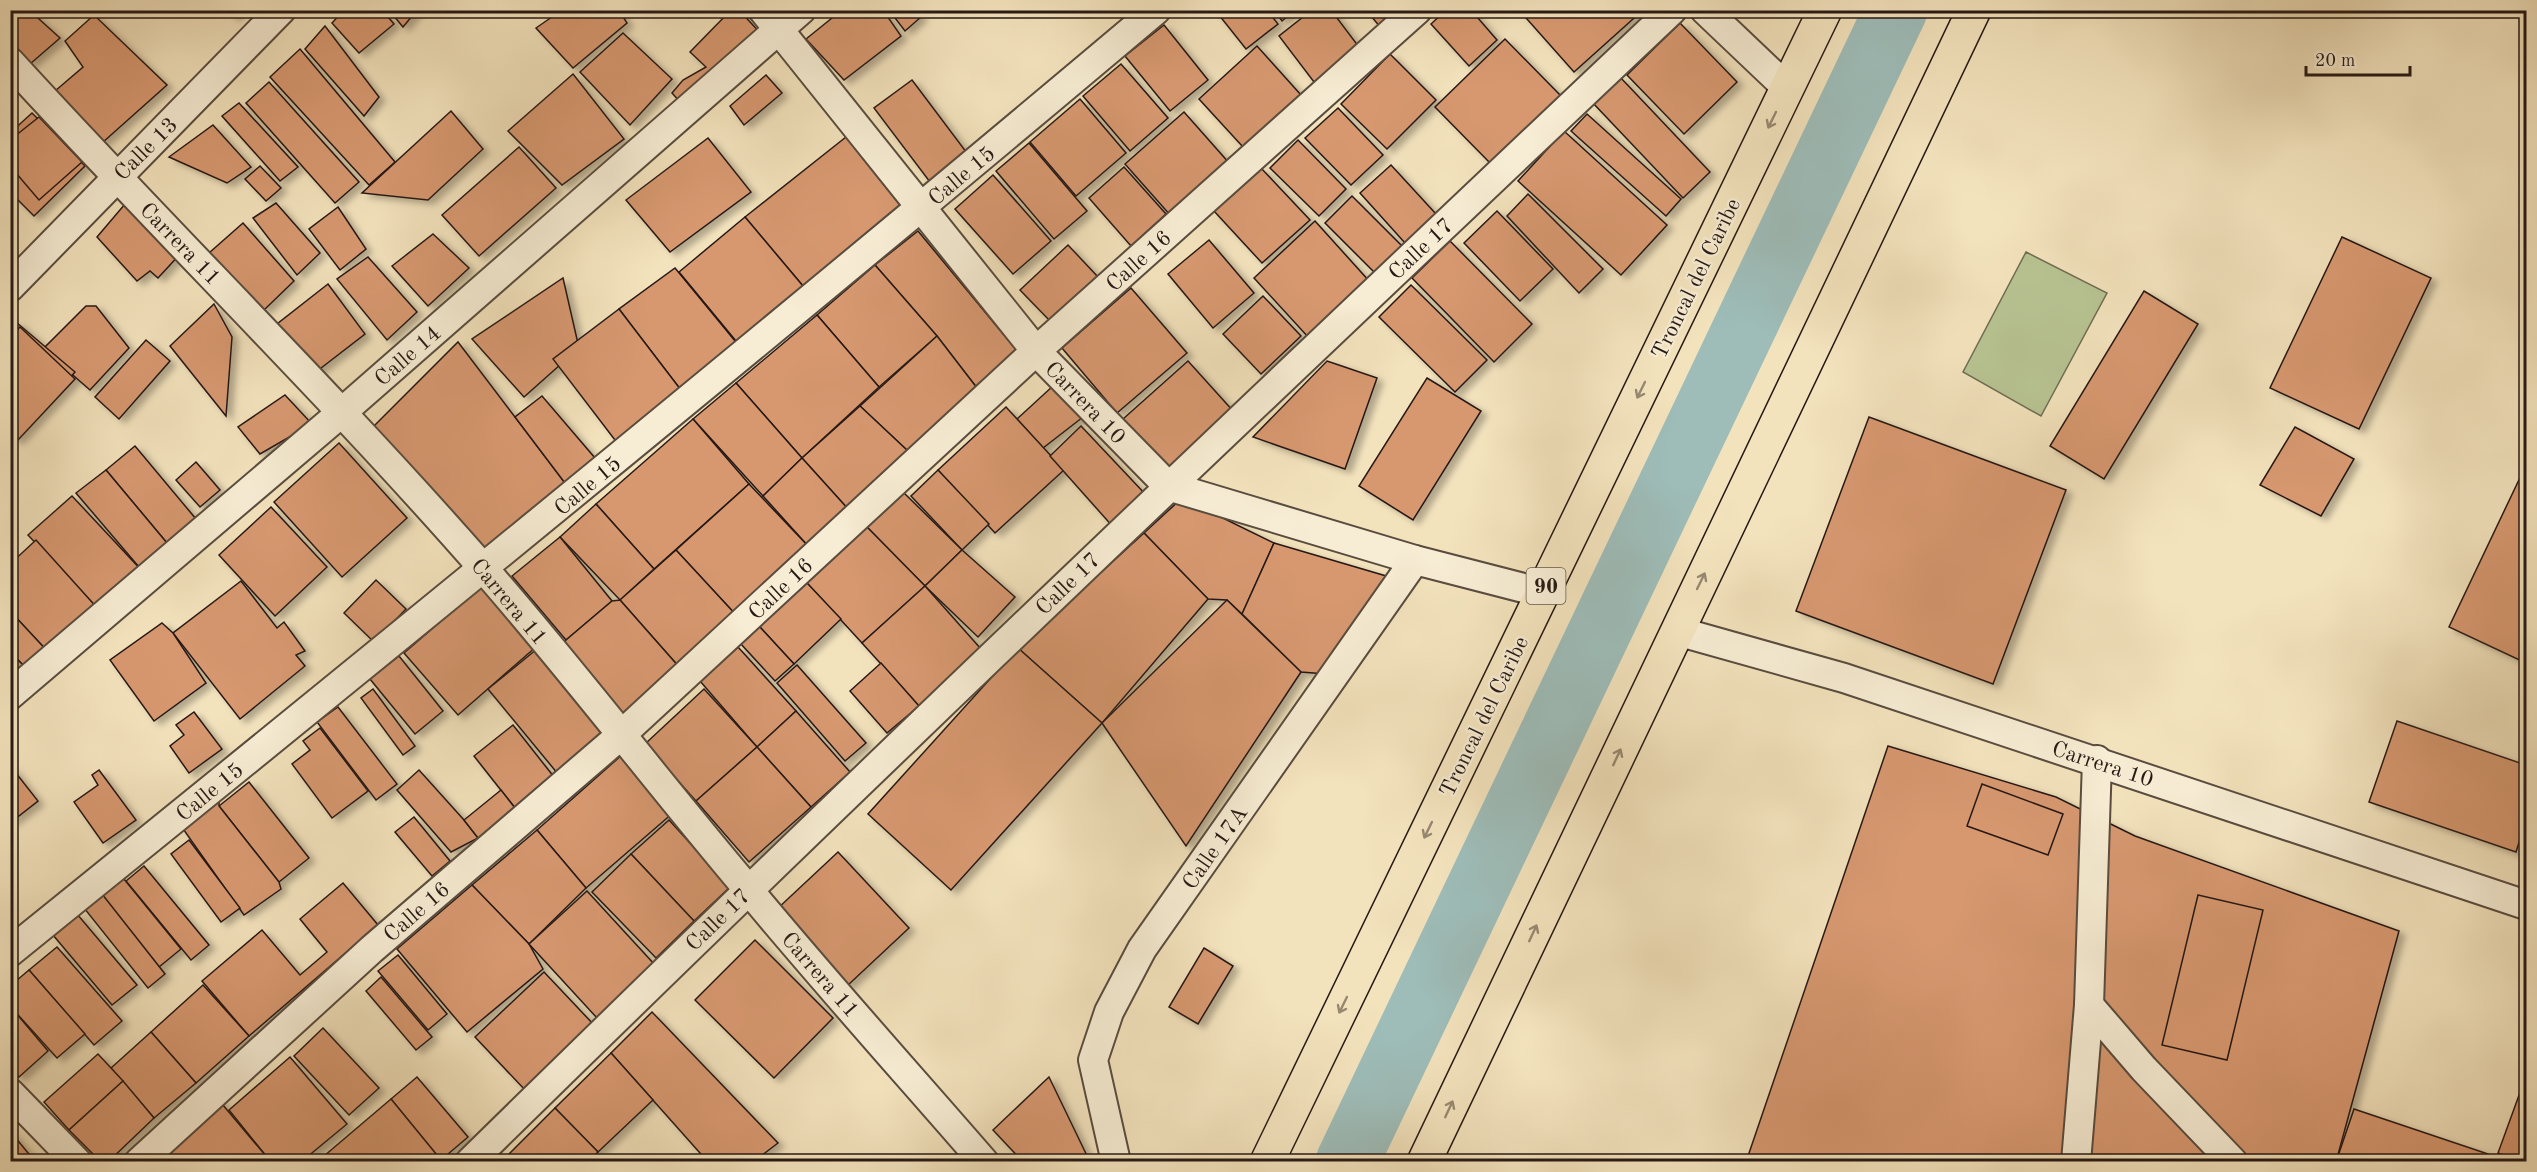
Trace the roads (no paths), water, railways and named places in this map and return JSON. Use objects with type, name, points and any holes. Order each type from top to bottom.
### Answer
[{"type":"highway","name":"Troncal del Caribe","points":[[1267,1161],[1825,10]]},
{"type":"highway","points":[[1424,1161],[1974,10]]},
{"type":"street","name":"Calle 13","points":[[10,287],[281,10]]},
{"type":"street","name":"Calle 14","points":[[10,695],[341,413],[771,20],[801,10]]},
{"type":"street","name":"Calle 15","points":[[10,952],[484,570],[922,208],[1156,10]]},
{"type":"street","name":"Calle 16","points":[[139,1161],[372,950],[621,735],[1036,351],[1417,10]]},
{"type":"street","name":"Calle 17","points":[[470,1161],[747,889],[1168,486],[1672,10]]},
{"type":"street","points":[[1705,10],[1787,88]]},
{"type":"street","name":"Carrera 10","points":[[771,20],[1036,351],[1168,486],[1415,560],[1543,593]]},
{"type":"street","name":"Carrera 11","points":[[10,62],[116,178],[218,281],[484,570],[747,889],[984,1161]]},
{"type":"street","name":"Calle 17A","points":[[1116,1161],[1093,1060],[1109,1012],[1143,949],[1415,560]]},
{"type":"street","name":"Carrera 10","points":[[1677,631],[1844,678],[2097,760],[2526,905]]},
{"type":"street","points":[[2076,1161],[2089,1005],[2097,760]]},
{"type":"street","points":[[2089,1005],[2144,1069],[2233,1161]]},
{"type":"street","points":[[10,1093],[77,1161]]},
{"type":"waterway","points":[[1347,1162],[1896,10]]}]
